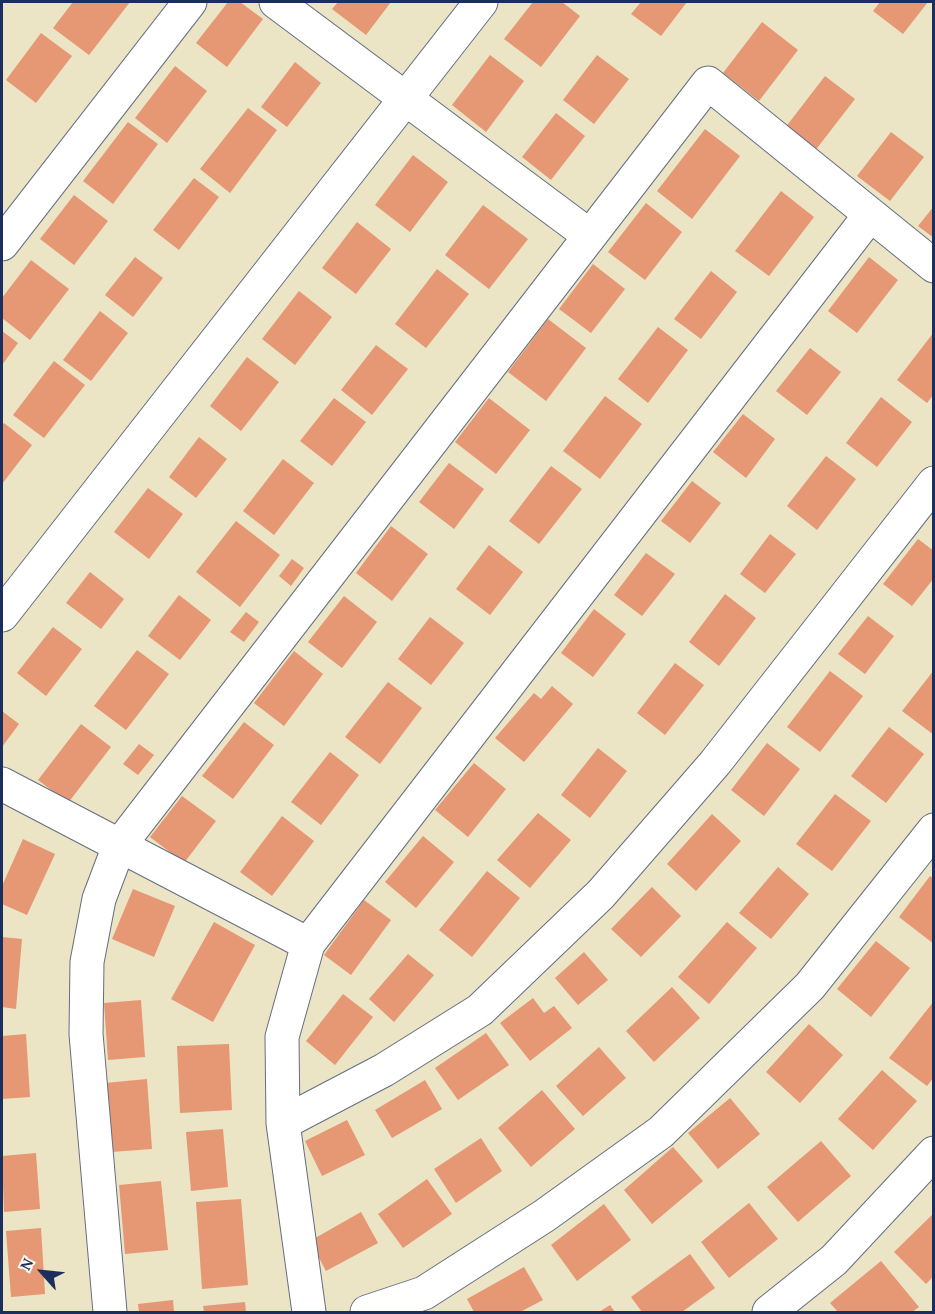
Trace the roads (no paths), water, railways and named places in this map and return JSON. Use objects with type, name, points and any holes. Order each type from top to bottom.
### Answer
[{"type":"street","points":[[2,244],[189,2]]},
{"type":"street","points":[[276,2],[590,236]]},
{"type":"street","points":[[2,615],[481,2]]},
{"type":"street","points":[[110,1312],[86,1034],[87,962],[99,899],[119,846],[708,83],[933,266]]},
{"type":"street","points":[[309,1312],[283,1123],[282,1037],[308,944],[870,215]]},
{"type":"street","points":[[283,1123],[384,1070],[480,1010],[601,894],[715,763],[933,483]]},
{"type":"street","points":[[2,784],[308,944]]},
{"type":"street","points":[[367,1312],[424,1293],[544,1216],[662,1132],[810,986],[933,830]]},
{"type":"street","points":[[769,1312],[834,1260],[933,1153]]}]
